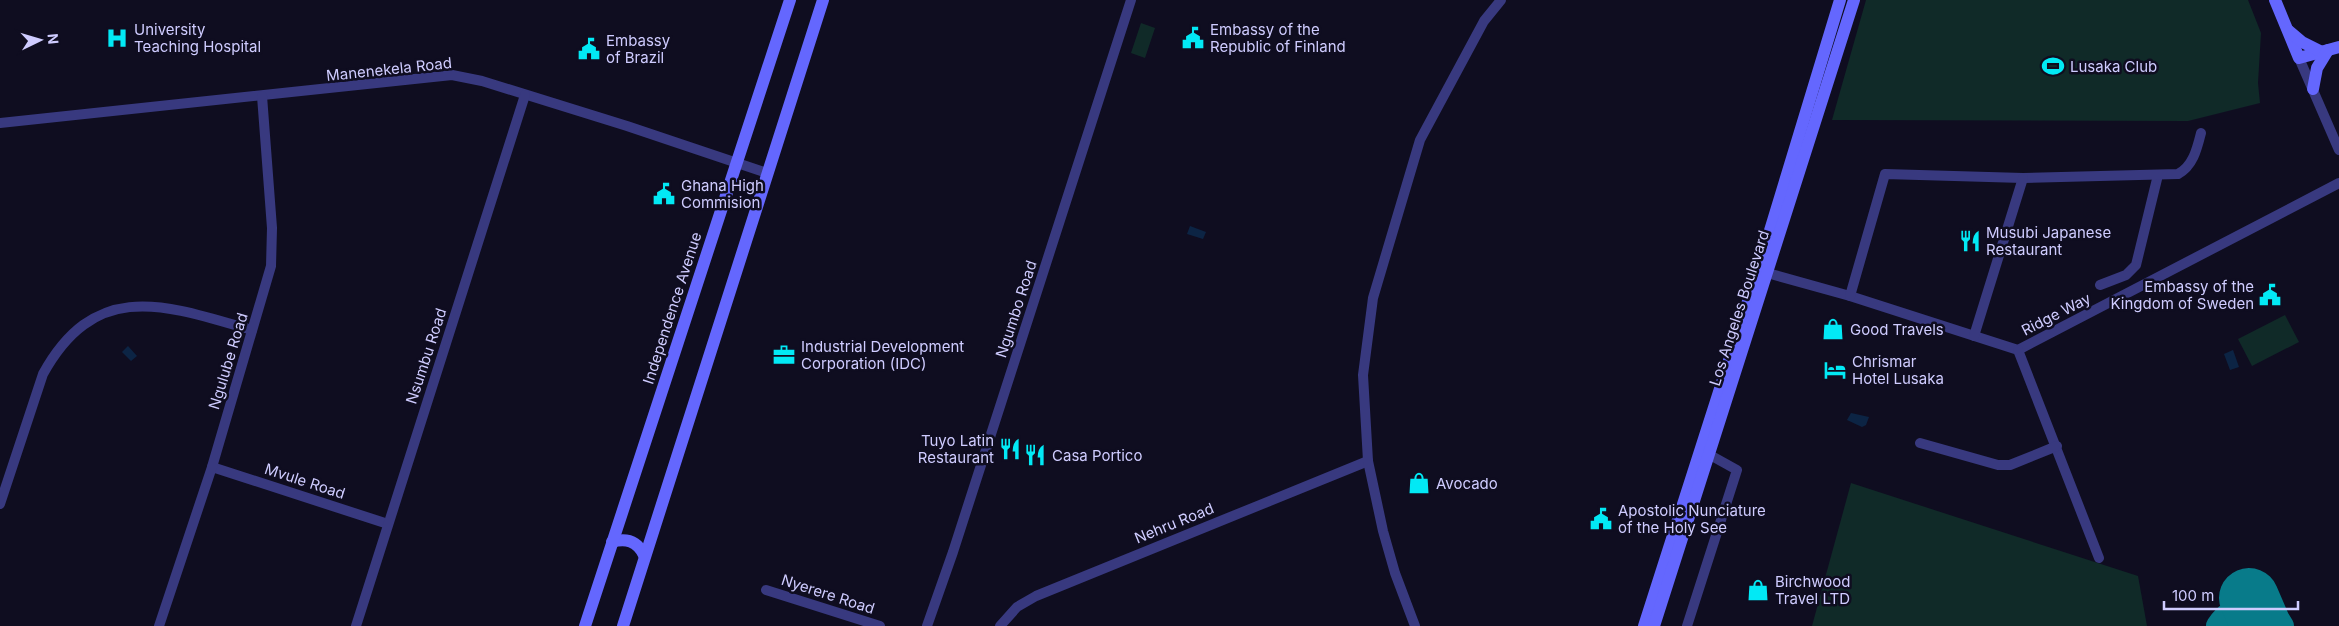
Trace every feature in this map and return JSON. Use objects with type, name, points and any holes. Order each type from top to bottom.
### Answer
[{"type":"main road","name":"Independence Avenue","points":[[584,626],[790,0]]},
{"type":"main road","points":[[623,626],[644,554],[823,0]]},
{"type":"main road","name":"Los Angeles Boulevard","points":[[1654,626],[1710,455],[1840,0]]},
{"type":"main road","name":"Los Angeles Boulevard","points":[[1644,626],[1854,0]]},
{"type":"main road","points":[[2275,0],[2299,58],[2330,50]]},
{"type":"main road","points":[[2287,29],[2302,42],[2330,50]]},
{"type":"main road","points":[[2313,89],[2317,68],[2330,50]]},
{"type":"main road","points":[[617,527],[625,538],[630,541],[649,540]]},
{"type":"main road","points":[[612,542],[631,541],[644,554]]},
{"type":"street","name":"Ngumbo Road","points":[[927,626],[954,552],[1131,0]]},
{"type":"street","points":[[1415,626],[1393,564],[1368,461],[1363,375],[1373,298],[1420,140],[1484,21],[1502,0]]},
{"type":"street","points":[[2299,58],[2339,150]]},
{"type":"street","name":"Manenekela Road","points":[[0,123],[262,96],[438,75],[466,77],[767,173]]},
{"type":"street","name":"Nsumbu Road","points":[[356,626],[525,95]]},
{"type":"street","name":"Ngulube Road","points":[[159,626],[212,467],[270,273],[273,246],[262,96]]},
{"type":"street","points":[[1850,296],[1885,174],[2023,178],[2178,174],[2188,169],[2198,148],[2201,133]]},
{"type":"street","points":[[2100,286],[2126,275],[2136,265],[2158,175]]},
{"type":"street","points":[[1974,336],[2023,178]]},
{"type":"street","name":"Ridge Way","points":[[1763,271],[1850,296],[2018,350],[2339,183]]},
{"type":"street","points":[[0,504],[43,374],[64,341],[75,330],[94,318],[112,311],[151,305],[184,311],[252,330]]},
{"type":"street","points":[[2018,350],[2099,558]]},
{"type":"street","points":[[1920,443],[1998,465],[2010,465],[2056,446]]},
{"type":"street","points":[[1687,626],[1737,470],[1710,455]]},
{"type":"street","name":"Nehru Road","points":[[1000,626],[1018,607],[1036,596],[1368,461]]},
{"type":"street","name":"Mvule Road","points":[[212,467],[388,524]]},
{"type":"street","name":"Nyerere Road","points":[[766,590],[880,626]]},
{"type":"green space","name":"Lusaka Club","points":[[1866,0],[2248,0],[2261,33],[2258,83],[2260,103],[2188,121],[1832,120]]},
{"type":"green space","points":[[1141,23],[1155,28],[1145,58],[1131,53]]},
{"type":"green space","points":[[2285,315],[2299,342],[2252,366],[2238,339]]},
{"type":"green space","points":[[1851,483],[2138,576],[2147,626],[1812,626]]},
{"type":"water","points":[[1190,226],[1206,232],[1203,239],[1187,234]]},
{"type":"water","points":[[128,346],[137,356],[131,361],[122,352]]},
{"type":"water","points":[[2233,350],[2239,367],[2230,370],[2224,354]]},
{"type":"water","points":[[1851,413],[1869,417],[1866,425],[1862,427],[1847,420]]},
{"type":"taxiway","points":[[2218,626],[2233,612],[2250,606],[2268,611],[2276,617],[2282,626]]},
{"type":"runway","points":[[2249,598],[2261,626]]},
{"type":"place","name":"University Teaching Hospital","points":[[117,38]]},
{"type":"place","name":"Embassy of the Republic of Finland","points":[[1193,38]]},
{"type":"place","name":"Embassy of Brazil","points":[[589,49]]},
{"type":"place","name":"Lusaka Club","points":[[2053,66]]},
{"type":"place","name":"Ghana High Commision","points":[[664,194]]},
{"type":"place","name":"Musubi Japanese Restaurant","points":[[1970,241]]},
{"type":"place","name":"Embassy of the Kingdom of Sweden","points":[[2270,295]]},
{"type":"place","name":"Good Travels","points":[[1833,329]]},
{"type":"place","name":"Industrial Development Corporation (IDC)","points":[[784,355]]},
{"type":"place","name":"Chrismar Hotel Lusaka","points":[[1835,370]]},
{"type":"place","name":"Tuyo Latin Restaurant","points":[[1010,449]]},
{"type":"place","name":"Casa Portico","points":[[1035,455]]},
{"type":"place","name":"Avocado","points":[[1419,483]]},
{"type":"place","name":"Apostolic Nunciature of the Holy See","points":[[1601,519]]},
{"type":"place","name":"Birchwood Travel LTD","points":[[1758,590]]}]
